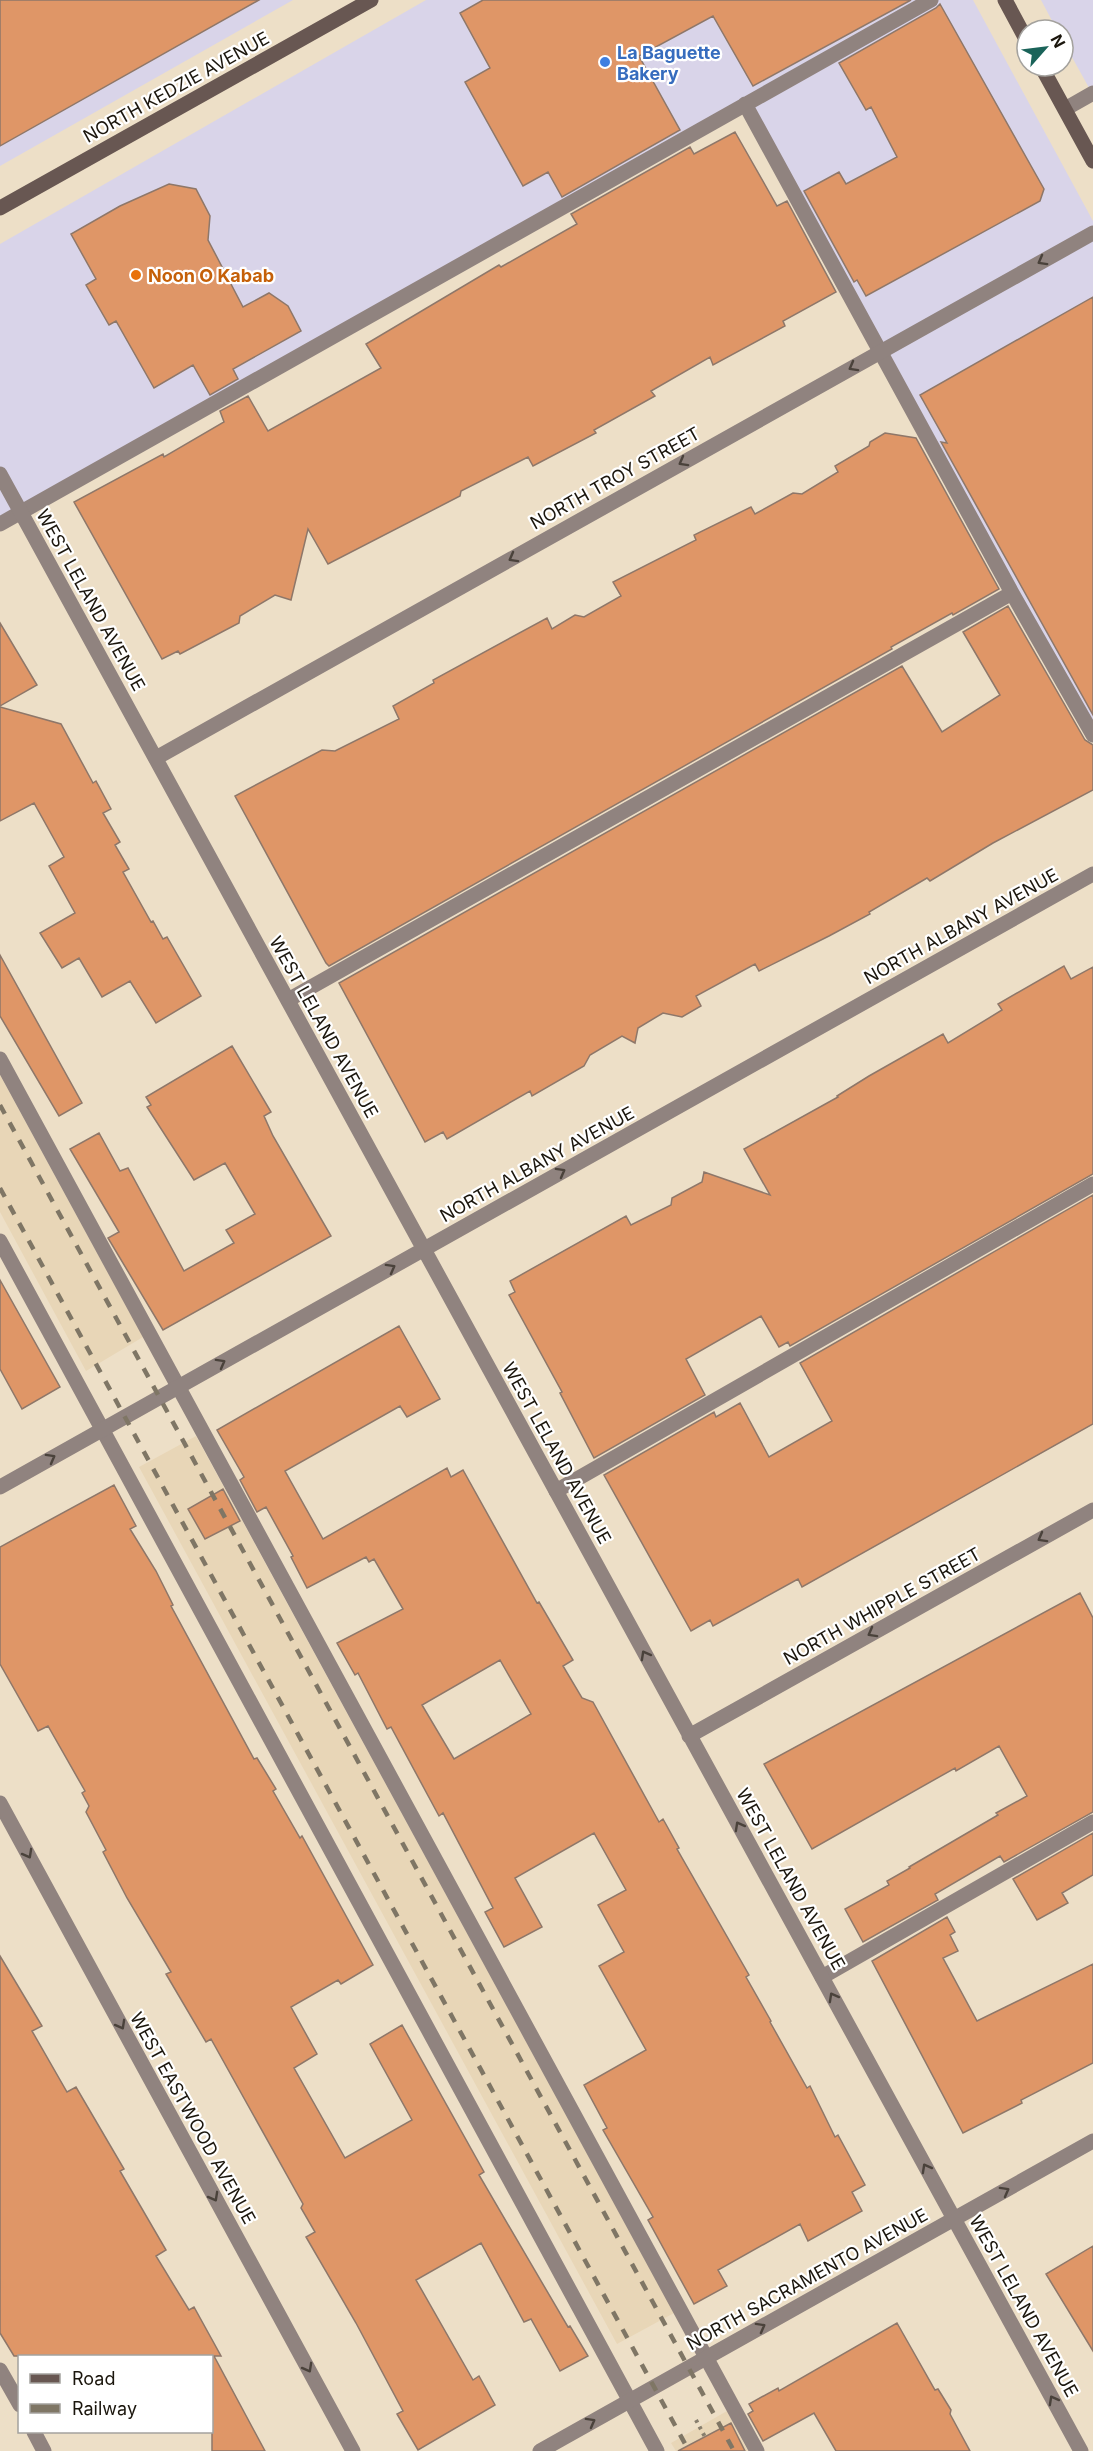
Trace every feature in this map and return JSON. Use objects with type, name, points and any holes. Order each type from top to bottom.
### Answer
[{"type":"main road","name":"NORTH KEDZIE AVENUE","points":[[0,208],[371,0]]},
{"type":"main road","points":[[1005,0],[1015,19]]},
{"type":"main road","points":[[1048,78],[1093,161]]},
{"type":"street","points":[[0,524],[931,0]]},
{"type":"street","points":[[1065,109],[1093,93]]},
{"type":"street","points":[[745,104],[882,351],[1012,593],[1093,735]]},
{"type":"street","name":"NORTH TROY STREET","points":[[156,758],[1093,233]]},
{"type":"street","name":"WEST LELAND AVENUE","points":[[0,474],[1081,2451]]},
{"type":"street","points":[[288,1000],[1012,593]]},
{"type":"street","name":"NORTH ALBANY AVENUE","points":[[0,1487],[1093,874]]},
{"type":"street","points":[[0,1059],[757,2451]]},
{"type":"street","points":[[556,1491],[1093,1184]]},
{"type":"street","points":[[0,1241],[657,2451]]},
{"type":"street","name":"NORTH WHIPPLE STREET","points":[[689,1736],[1093,1510]]},
{"type":"street","name":"WEST EASTWOOD AVENUE","points":[[0,1803],[353,2451]]},
{"type":"street","points":[[822,1977],[1093,1822]]},
{"type":"street","name":"NORTH SACRAMENTO AVENUE","points":[[540,2451],[1093,2141]]},
{"type":"street","points":[[0,2370],[18,2402]]},
{"type":"street","points":[[35,2433],[45,2451]]},
{"type":"path","points":[[696,2420],[705,2437]]},
{"type":"shaded area","points":[[0,0],[293,0],[0,166]]},
{"type":"shaded area","points":[[426,0],[973,0],[1093,221],[1093,743],[739,105],[0,524],[0,244]]},
{"type":"shaded area","points":[[1041,0],[1093,0],[1093,95],[1075,63],[1075,18],[1051,18]]},
{"type":"shaded area","points":[[0,1075],[143,1337],[86,1371],[0,1212]]},
{"type":"shaded area","points":[[196,1436],[674,2313],[617,2344],[139,1467]]},
{"type":"shaded area","points":[[727,2411],[748,2451],[676,2451],[671,2443]]},
{"type":"building","points":[[0,0],[259,0],[0,146]]},
{"type":"building","points":[[483,0],[911,0],[753,86],[713,16],[639,56],[680,130],[562,197],[548,172],[523,186],[465,82],[490,68],[460,13]]},
{"type":"building","points":[[940,4],[1044,189],[1040,201],[866,296],[857,280],[854,282],[804,191],[839,172],[846,184],[897,157],[871,107],[866,110],[839,63]]},
{"type":"building","points":[[735,132],[777,206],[787,201],[836,292],[783,321],[785,326],[713,365],[710,357],[651,391],[655,396],[594,430],[596,433],[533,466],[528,457],[461,491],[460,496],[328,564],[308,529],[291,600],[275,595],[240,616],[239,623],[180,654],[178,651],[162,659],[74,502],[163,454],[164,457],[224,422],[220,411],[248,396],[268,431],[381,368],[366,344],[499,265],[501,267],[577,224],[571,214],[690,147],[694,154]]},
{"type":"building","points":[[169,184],[196,189],[210,216],[208,240],[243,307],[269,293],[288,306],[301,331],[233,369],[238,379],[210,395],[193,365],[154,388],[116,321],[109,325],[86,285],[96,279],[71,234],[120,206]]},
{"type":"building","points":[[1093,297],[1093,715],[941,442],[947,443],[920,395]]},
{"type":"building","points":[[885,433],[916,438],[999,589],[891,647],[892,649],[329,966],[326,963],[235,796],[322,750],[335,751],[399,719],[393,706],[434,683],[433,680],[547,618],[552,629],[575,615],[584,617],[621,596],[613,582],[696,540],[694,535],[751,507],[755,514],[793,493],[802,494],[838,472],[835,466],[869,446],[870,442]]},
{"type":"building","points":[[1008,606],[1085,740],[1093,745],[1093,790],[993,843],[930,881],[927,878],[869,912],[870,914],[829,936],[759,971],[755,964],[696,996],[701,1006],[682,1017],[663,1013],[638,1028],[635,1043],[622,1036],[590,1055],[584,1066],[532,1096],[530,1091],[447,1139],[443,1132],[425,1142],[339,983],[902,666],[942,732],[1000,695],[963,632]]},
{"type":"building","points":[[0,623],[37,685],[0,706]]},
{"type":"building","points":[[0,707],[61,724],[93,783],[96,781],[111,809],[103,813],[120,842],[115,845],[129,869],[123,872],[151,922],[153,921],[163,939],[167,937],[201,996],[156,1023],[130,981],[102,997],[79,958],[62,968],[40,933],[75,913],[49,866],[64,857],[34,803],[0,821]]},
{"type":"building","points":[[0,955],[82,1103],[59,1116],[0,1016]]},
{"type":"building","points":[[1064,966],[1071,979],[1093,967],[1093,1174],[790,1346],[788,1342],[779,1347],[761,1316],[686,1359],[705,1395],[594,1458],[560,1393],[562,1392],[509,1295],[515,1292],[510,1281],[626,1216],[631,1225],[671,1205],[672,1198],[702,1182],[704,1172],[770,1195],[744,1149],[838,1097],[869,1076],[943,1034],[948,1043],[1002,1010],[998,1004]]},
{"type":"building","points":[[232,1046],[271,1112],[264,1116],[273,1136],[331,1236],[163,1330],[108,1238],[119,1232],[70,1149],[99,1133],[120,1171],[128,1168],[184,1271],[234,1243],[226,1230],[255,1214],[225,1163],[194,1180],[147,1107],[151,1105],[146,1097]]},
{"type":"building","points":[[1093,1195],[1093,1424],[802,1587],[798,1579],[713,1626],[710,1620],[691,1631],[604,1475],[714,1412],[716,1417],[740,1403],[769,1457],[832,1421],[800,1363]]},
{"type":"building","points":[[0,1280],[60,1387],[22,1409],[0,1369]]},
{"type":"building","points":[[399,1326],[440,1399],[407,1417],[400,1406],[285,1471],[323,1539],[447,1468],[451,1477],[463,1470],[537,1603],[539,1602],[573,1660],[563,1666],[582,1698],[593,1702],[659,1822],[663,1819],[679,1848],[677,1849],[749,1975],[746,1977],[770,2022],[807,2088],[810,2086],[835,2137],[838,2135],[865,2185],[852,2192],[862,2211],[808,2241],[800,2224],[718,2270],[727,2286],[694,2304],[648,2220],[653,2217],[603,2130],[607,2128],[584,2085],[646,2050],[599,1966],[624,1952],[598,1905],[626,1890],[594,1833],[515,1878],[542,1927],[504,1947],[485,1912],[493,1908],[443,1813],[439,1816],[391,1727],[387,1729],[358,1673],[355,1675],[337,1643],[403,1609],[374,1559],[369,1562],[366,1557],[307,1588],[291,1557],[293,1556],[266,1507],[257,1512],[240,1480],[244,1477],[217,1430]],"holes":[[[500,1660],[531,1714],[454,1759],[422,1705]]]},
{"type":"building","points":[[114,1485],[136,1526],[130,1529],[156,1571],[173,1605],[171,1606],[254,1759],[257,1758],[276,1789],[273,1791],[300,1838],[302,1836],[373,1965],[341,1984],[338,1980],[291,2007],[317,2054],[294,2068],[345,2158],[412,2120],[370,2044],[402,2025],[484,2172],[479,2175],[568,2327],[570,2326],[588,2356],[560,2371],[531,2319],[524,2322],[481,2243],[416,2280],[473,2380],[479,2376],[495,2405],[418,2450],[397,2414],[403,2411],[306,2237],[315,2232],[301,2208],[303,2204],[211,2039],[206,2042],[166,1974],[171,1972],[103,1852],[106,1850],[86,1812],[89,1806],[82,1793],[85,1791],[48,1726],[38,1731],[0,1664],[0,1547]]},
{"type":"building","points":[[223,1489],[240,1521],[205,1539],[188,1509]]},
{"type":"building","points":[[1080,1593],[1093,1618],[1093,1812],[1004,1862],[1000,1856],[935,1894],[938,1900],[863,1942],[845,1909],[889,1885],[887,1881],[1027,1796],[999,1746],[956,1771],[955,1768],[812,1849],[764,1764]]},
{"type":"building","points":[[1093,1833],[1093,1875],[1062,1893],[1068,1903],[1037,1920],[1013,1879]]},
{"type":"building","points":[[947,1917],[955,1932],[950,1935],[958,1951],[943,1958],[977,2021],[1093,1964],[1093,2063],[963,2133],[872,1961]]},
{"type":"building","points":[[0,1956],[42,2026],[32,2031],[67,2092],[76,2087],[124,2169],[120,2171],[166,2250],[156,2256],[189,2310],[194,2307],[221,2356],[214,2356],[265,2451],[212,2451],[213,2355],[14,2356],[0,2333]]},
{"type":"building","points":[[1093,2246],[1093,2351],[1046,2274]]},
{"type":"building","points":[[897,2323],[935,2390],[938,2389],[951,2410],[950,2414],[970,2451],[836,2451],[814,2413],[763,2441],[748,2414],[753,2411],[749,2404],[778,2388],[779,2391]]},
{"type":"building","points":[[731,2423],[745,2451],[678,2451]]},
{"type":"railway","points":[[0,1105],[734,2451]]},
{"type":"railway","points":[[0,1188],[689,2451]]},
{"type":"place","name":"La Baguette Bakery","points":[[605,62]]},
{"type":"place","name":"Noon O Kabab","points":[[136,275]]}]
